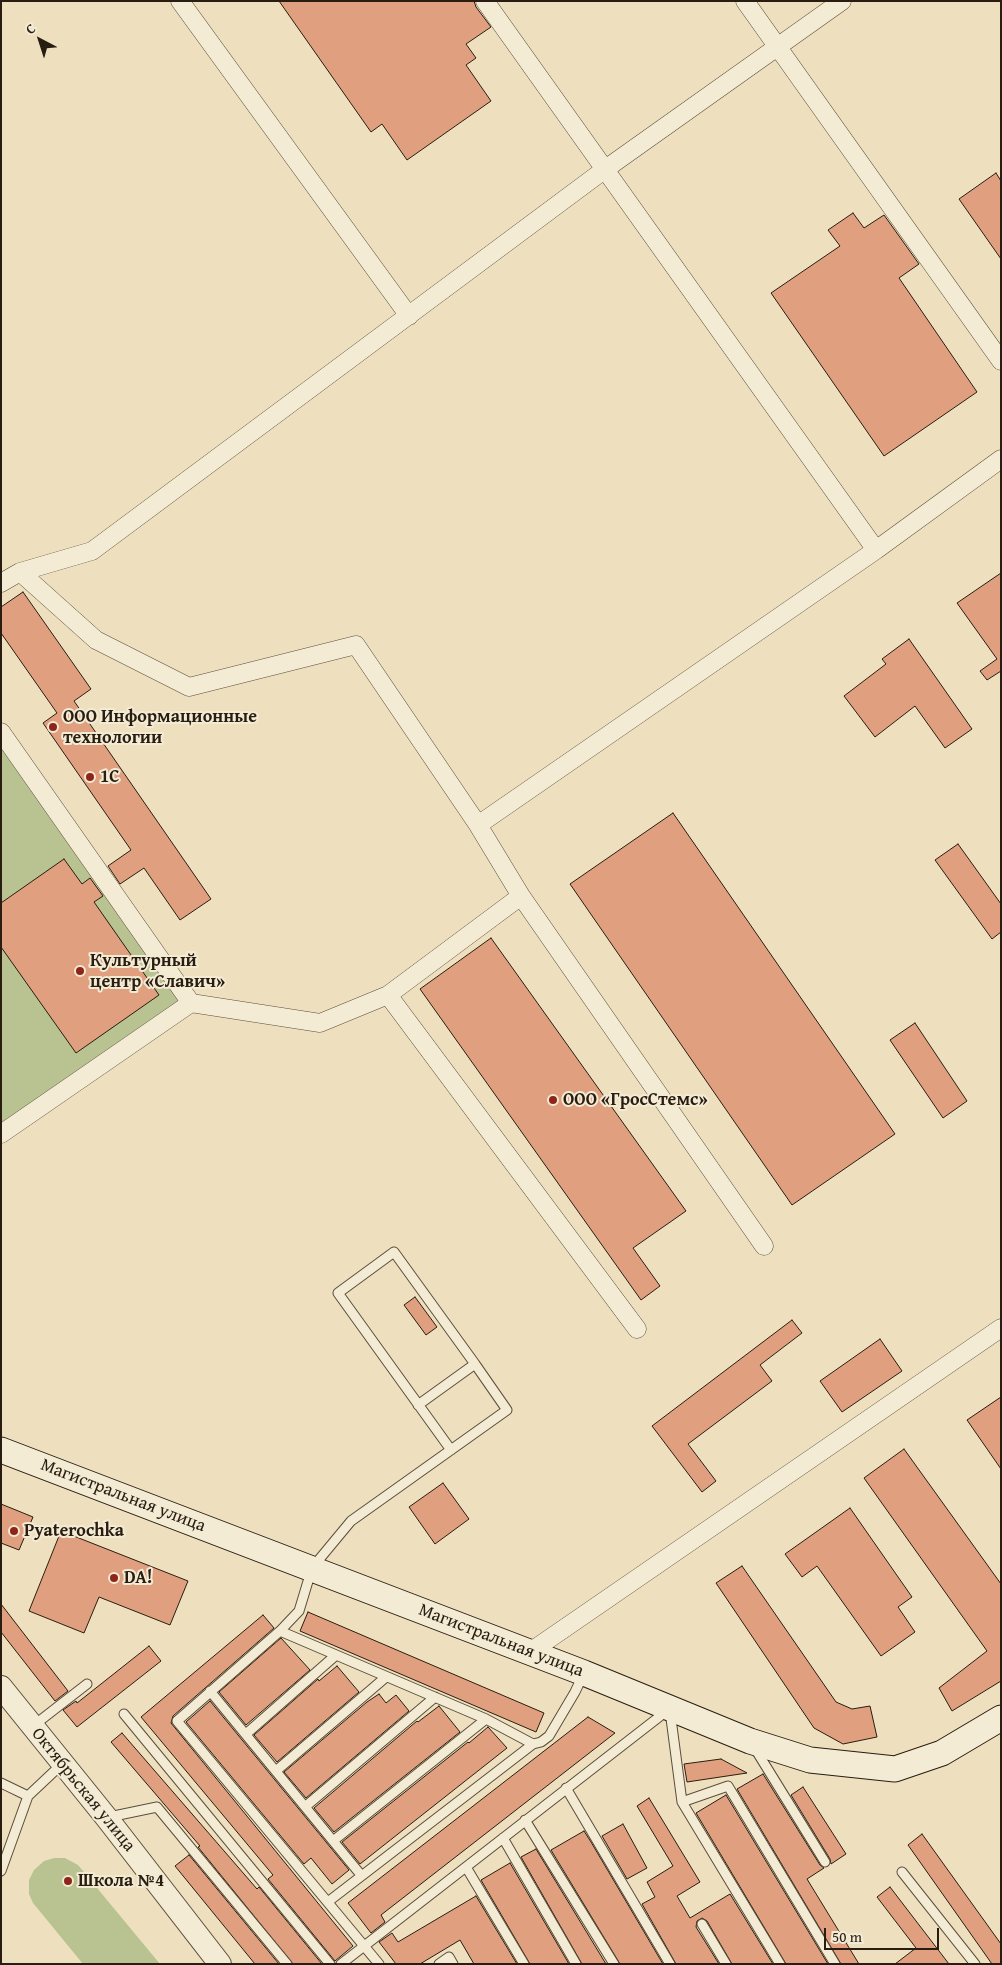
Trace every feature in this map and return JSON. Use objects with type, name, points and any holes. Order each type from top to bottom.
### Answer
[{"type":"main road","name":"Магистральная улица","points":[[1,1450],[530,1652],[750,1740],[810,1760],[895,1769],[942,1753],[1001,1718]]},
{"type":"street","points":[[180,1],[409,316]]},
{"type":"street","points":[[485,1],[876,550]]},
{"type":"street","points":[[745,1],[1001,361]]},
{"type":"street","points":[[1,583],[20,572],[92,551],[604,170],[842,1]]},
{"type":"street","points":[[478,825],[876,550],[1001,459]]},
{"type":"street","points":[[20,572],[96,640],[189,687],[356,645],[478,825],[521,896],[764,1246]]},
{"type":"street","points":[[1,732],[191,1003]]},
{"type":"street","points":[[2,1132],[191,1003],[320,1023],[388,995],[521,896]]},
{"type":"street","points":[[388,995],[637,1329]]},
{"type":"street","points":[[530,1652],[1001,1328]]},
{"type":"street","name":"Октябрьская улица","points":[[1,1687],[106,1817],[220,1964]]},
{"type":"lane","points":[[379,1964],[329,1901],[177,1721],[280,1631],[299,1611],[312,1568],[351,1521],[451,1450],[507,1410],[394,1252],[338,1292],[451,1450]]},
{"type":"lane","points":[[418,1405],[475,1364]]},
{"type":"lane","points":[[280,1631],[486,1719],[533,1744]]},
{"type":"lane","points":[[246,1734],[336,1655]]},
{"type":"lane","points":[[329,1901],[533,1744],[541,1742],[549,1736],[584,1673]]},
{"type":"lane","points":[[277,1770],[386,1677]]},
{"type":"lane","points":[[32,1726],[87,1684]]},
{"type":"lane","points":[[210,1691],[362,1875]]},
{"type":"lane","points":[[306,1806],[435,1697]]},
{"type":"lane","points":[[341,1964],[670,1708]]},
{"type":"lane","points":[[670,1708],[682,1802],[780,1964]]},
{"type":"lane","points":[[124,1714],[330,1964]]},
{"type":"lane","points":[[333,1841],[486,1719]]},
{"type":"lane","points":[[750,1740],[826,1862]]},
{"type":"lane","points":[[1,1871],[28,1796],[62,1764]]},
{"type":"lane","points":[[1,1783],[28,1796]]},
{"type":"lane","points":[[682,1802],[728,1786],[834,1964]]},
{"type":"lane","points":[[566,1788],[670,1964]]},
{"type":"lane","points":[[106,1817],[157,1807],[287,1964]]},
{"type":"lane","points":[[526,1820],[614,1964]]},
{"type":"lane","points":[[503,1838],[576,1964]]},
{"type":"lane","points":[[466,1867],[524,1964]]},
{"type":"lane","points":[[902,1872],[975,1964]]},
{"type":"lane","points":[[702,1924],[726,1964]]},
{"type":"lane","points":[[439,1964],[449,1957],[453,1964]]},
{"type":"green space","points":[[1,732],[191,1003],[1,1134]]},
{"type":"green space","points":[[54,1858],[65,1858],[78,1865],[160,1964],[83,1964],[33,1903],[29,1894],[29,1880],[34,1870],[44,1861]]},
{"type":"building","points":[[279,1],[474,1],[476,7],[491,27],[466,44],[476,58],[466,65],[491,101],[407,160],[382,124],[371,132]]},
{"type":"building","points":[[996,173],[1001,181],[1001,259],[959,199]]},
{"type":"building","points":[[853,213],[864,228],[884,215],[919,264],[899,278],[977,392],[884,456],[771,293],[840,246],[828,230]]},
{"type":"building","points":[[1001,573],[1001,671],[987,680],[980,671],[997,659],[957,603]]},
{"type":"building","points":[[23,592],[91,689],[74,701],[211,899],[180,920],[144,868],[120,884],[108,866],[131,850],[43,723],[57,713],[1,633],[1,607]]},
{"type":"building","points":[[909,639],[972,729],[945,748],[915,706],[875,737],[844,696],[886,664],[882,659]]},
{"type":"building","points":[[673,813],[895,1134],[792,1205],[570,884]]},
{"type":"building","points":[[958,844],[1001,904],[1001,932],[992,939],[935,860]]},
{"type":"building","name":"Культурный центр «Славич»","points":[[64,859],[82,884],[90,878],[103,896],[94,902],[159,995],[76,1053],[1,947],[1,903]]},
{"type":"building","name":"ООО «ГросСтемс»","points":[[491,938],[686,1211],[633,1248],[660,1286],[641,1300],[420,989]]},
{"type":"building","points":[[915,1023],[967,1101],[943,1118],[890,1040]]},
{"type":"building","points":[[415,1297],[437,1327],[426,1335],[404,1305]]},
{"type":"building","points":[[792,1320],[802,1333],[760,1365],[772,1381],[688,1444],[716,1481],[702,1492],[652,1426]]},
{"type":"building","points":[[880,1339],[902,1371],[842,1412],[820,1381]]},
{"type":"building","points":[[1001,1397],[1001,1469],[967,1420]]},
{"type":"building","points":[[904,1449],[1001,1584],[1001,1681],[952,1711],[939,1688],[987,1651],[864,1478]]},
{"type":"building","points":[[443,1483],[469,1519],[435,1544],[409,1507]]},
{"type":"building","name":"Pyaterochka","points":[[1,1504],[33,1517],[19,1550],[1,1543]]},
{"type":"building","points":[[850,1508],[912,1597],[898,1607],[915,1632],[881,1656],[817,1566],[802,1577],[785,1554]]},
{"type":"building","points":[[61,1531],[188,1581],[170,1625],[99,1597],[84,1633],[29,1611]]},
{"type":"building","points":[[742,1566],[836,1702],[852,1709],[870,1706],[877,1737],[843,1744],[814,1728],[716,1583]]},
{"type":"building","points":[[1,1604],[68,1691],[55,1701],[1,1632]]},
{"type":"building","points":[[308,1612],[544,1713],[536,1732],[300,1631]]},
{"type":"building","points":[[263,1615],[274,1628],[173,1716],[171,1723],[353,1946],[335,1961],[268,1879],[273,1875],[141,1717]]},
{"type":"building","points":[[281,1638],[310,1670],[246,1725],[219,1692]]},
{"type":"building","points":[[149,1646],[161,1661],[77,1727],[63,1710],[76,1701],[77,1703]]},
{"type":"building","points":[[337,1666],[359,1692],[277,1762],[254,1735],[318,1679],[319,1681]]},
{"type":"building","points":[[379,1694],[386,1703],[396,1695],[409,1711],[306,1798],[284,1772]]},
{"type":"building","points":[[210,1701],[349,1870],[332,1884],[311,1858],[304,1864],[186,1722]]},
{"type":"building","points":[[439,1706],[460,1732],[334,1832],[314,1808],[417,1721]]},
{"type":"building","points":[[588,1717],[615,1733],[381,1915],[385,1922],[371,1933],[348,1903]]},
{"type":"building","points":[[488,1727],[507,1748],[360,1864],[342,1842]]},
{"type":"building","points":[[122,1733],[257,1889],[259,1887],[322,1964],[293,1964],[198,1847],[200,1846],[111,1742]]},
{"type":"building","points":[[721,1759],[747,1773],[687,1782],[684,1764]]},
{"type":"building","points":[[763,1774],[820,1865],[824,1868],[807,1879],[859,1964],[841,1964],[737,1789]]},
{"type":"building","points":[[803,1787],[846,1854],[831,1864],[830,1859],[791,1795]]},
{"type":"building","points":[[726,1795],[828,1964],[786,1964],[696,1813]]},
{"type":"building","points":[[649,1798],[700,1882],[677,1896],[690,1918],[730,1894],[773,1964],[732,1964],[707,1921],[702,1918],[697,1921],[696,1927],[719,1964],[676,1964],[642,1904],[655,1897],[647,1882],[673,1866],[637,1806]]},
{"type":"building","points":[[623,1824],[647,1868],[627,1879],[602,1836]]},
{"type":"building","points":[[584,1831],[663,1964],[620,1964],[551,1850]]},
{"type":"building","points":[[922,1834],[1001,1944],[1001,1964],[992,1964],[908,1845]]},
{"type":"building","points":[[536,1849],[606,1964],[582,1964],[521,1857]]},
{"type":"building","points":[[189,1855],[279,1964],[255,1964],[175,1866]]},
{"type":"building","points":[[510,1863],[569,1964],[530,1964],[481,1880]]},
{"type":"building","points":[[890,1887],[949,1964],[895,1964],[916,1948],[877,1897]]},
{"type":"building","points":[[476,1896],[517,1964],[474,1964],[460,1940],[420,1964],[396,1964],[379,1942],[392,1933],[398,1942]]},
{"type":"place","name":"ООО Информационные технологии","points":[[53,727]]},
{"type":"place","name":"1С","points":[[90,777]]},
{"type":"place","name":"Культурный центр «Славич»","points":[[80,971]]},
{"type":"place","name":"ООО «ГросСтемс»","points":[[553,1100]]},
{"type":"place","name":"Pyaterochka","points":[[14,1531]]},
{"type":"place","name":"DA!","points":[[114,1578]]},
{"type":"place","name":"Школа №4","points":[[68,1881]]}]
